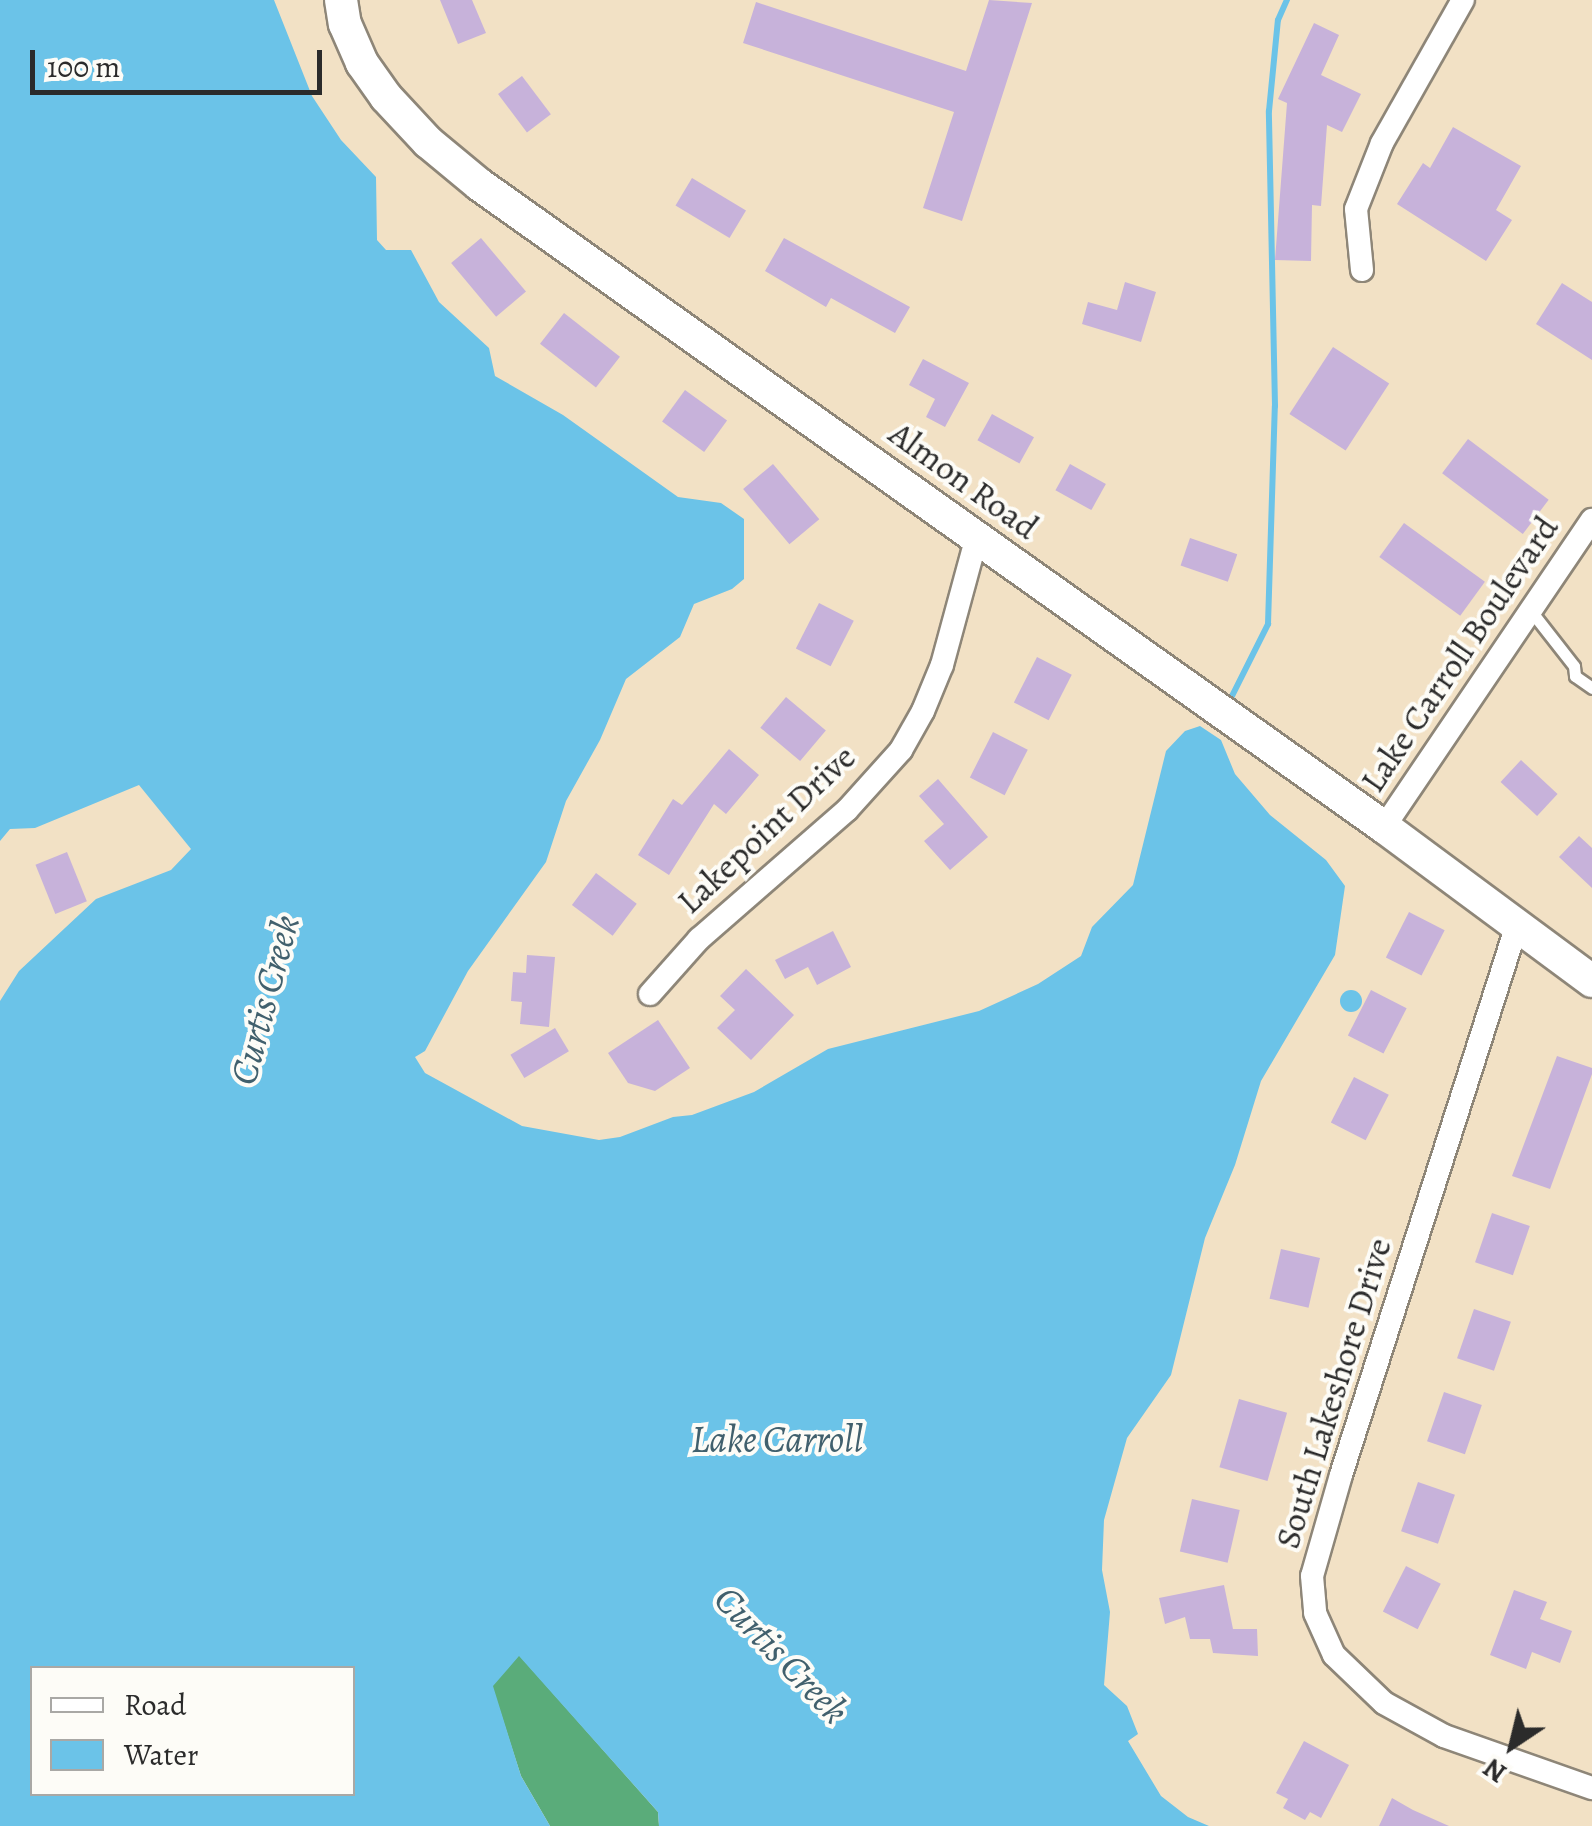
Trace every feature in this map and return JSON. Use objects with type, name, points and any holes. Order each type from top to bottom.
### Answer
[{"type":"street","name":"Almon Road","points":[[342,0],[345,24],[362,62],[428,142],[1592,981]]},
{"type":"street","points":[[1362,270],[1356,209],[1382,143],[1462,0]]},
{"type":"street","name":"Lake Carroll Boulevard","points":[[1384,828],[1530,610],[1588,534]]},
{"type":"street","name":"Lakepoint Drive","points":[[650,994],[699,939],[847,810],[901,750],[923,712],[942,664],[976,540]]},
{"type":"street","name":"South Lakeshore Drive","points":[[1516,928],[1341,1475],[1312,1576],[1315,1613],[1334,1656],[1384,1703],[1444,1736],[1592,1788]]},
{"type":"lane","points":[[1530,610],[1574,666],[1575,676],[1592,688]]},
{"type":"green space","points":[[519,1655],[658,1812],[659,1826],[550,1826],[521,1776],[492,1686]]},
{"type":"water","name":"Lake Carroll","points":[[0,0],[274,0],[312,96],[341,140],[376,177],[377,240],[386,250],[411,250],[439,302],[489,348],[495,376],[563,415],[678,497],[721,503],[744,519],[744,579],[732,589],[694,604],[680,637],[626,679],[600,740],[566,801],[546,862],[468,971],[425,1051],[415,1057],[425,1073],[522,1126],[599,1140],[620,1137],[673,1117],[692,1115],[754,1092],[828,1049],[979,1011],[1038,984],[1081,956],[1092,927],[1133,885],[1166,751],[1185,731],[1200,726],[1221,740],[1235,774],[1270,815],[1326,860],[1345,886],[1335,955],[1261,1081],[1235,1165],[1205,1238],[1171,1375],[1127,1438],[1104,1520],[1102,1570],[1110,1612],[1104,1685],[1127,1706],[1138,1734],[1128,1741],[1161,1796],[1188,1817],[1209,1826],[659,1826],[658,1812],[519,1656],[493,1686],[521,1776],[550,1826],[0,1826],[0,1001],[19,971],[96,899],[171,870],[191,849],[139,785],[35,828],[10,829],[0,841]]},
{"type":"water","points":[[1347,990],[1355,990],[1362,1001],[1355,1012],[1347,1012],[1340,1005],[1340,997]]},
{"type":"building","points":[[440,0],[472,0],[486,33],[458,44]]},
{"type":"building","points":[[989,0],[1032,3],[962,221],[923,208],[954,112],[743,43],[756,2],[966,71]]},
{"type":"building","points":[[1314,23],[1339,35],[1321,75],[1361,94],[1342,132],[1327,125],[1321,206],[1312,205],[1311,261],[1275,260],[1287,103],[1278,99]]},
{"type":"building","points":[[522,76],[551,114],[527,132],[498,94]]},
{"type":"building","points":[[1453,127],[1521,166],[1496,210],[1512,220],[1486,261],[1397,204],[1423,163],[1430,168]]},
{"type":"building","points":[[692,178],[746,210],[730,238],[676,205]]},
{"type":"building","points":[[481,238],[526,292],[496,317],[451,263]]},
{"type":"building","points":[[784,238],[910,307],[895,333],[831,298],[826,307],[765,271]]},
{"type":"building","points":[[1125,282],[1156,292],[1141,342],[1082,324],[1088,302],[1117,310]]},
{"type":"building","points":[[1562,283],[1592,302],[1592,360],[1536,324]]},
{"type":"building","points":[[564,313],[620,357],[596,387],[540,344]]},
{"type":"building","points":[[1333,347],[1389,383],[1346,451],[1289,414]]},
{"type":"building","points":[[923,359],[969,383],[945,427],[926,417],[935,399],[909,385]]},
{"type":"building","points":[[685,390],[727,421],[704,452],[662,422]]},
{"type":"building","points":[[992,414],[1034,437],[1019,464],[977,440]]},
{"type":"building","points":[[1468,439],[1549,500],[1523,534],[1442,473]]},
{"type":"building","points":[[773,464],[819,519],[789,544],[743,489]]},
{"type":"building","points":[[1070,464],[1106,484],[1091,510],[1055,490]]},
{"type":"building","points":[[1404,523],[1485,582],[1460,616],[1379,557]]},
{"type":"building","points":[[1190,538],[1237,554],[1228,582],[1181,565]]},
{"type":"building","points":[[819,603],[854,621],[831,666],[796,648]]},
{"type":"building","points":[[1037,657],[1072,675],[1049,720],[1014,702]]},
{"type":"building","points":[[786,697],[826,730],[800,761],[760,728]]},
{"type":"building","points":[[993,732],[1028,750],[1005,795],[970,777]]},
{"type":"building","points":[[729,749],[759,775],[726,814],[714,804],[669,875],[638,855],[673,799],[682,805]]},
{"type":"building","points":[[1521,760],[1558,794],[1537,816],[1501,782]]},
{"type":"building","points":[[938,779],[988,837],[950,870],[924,841],[944,824],[919,796]]},
{"type":"building","points":[[1579,836],[1592,848],[1592,888],[1559,857]]},
{"type":"building","points":[[67,852],[87,901],[55,914],[35,865]]},
{"type":"building","points":[[596,873],[637,904],[613,936],[572,905]]},
{"type":"building","points":[[1409,912],[1445,930],[1421,976],[1386,957]]},
{"type":"building","points":[[833,931],[851,967],[817,985],[808,967],[785,979],[775,960]]},
{"type":"building","points":[[527,955],[555,957],[549,1027],[520,1024],[522,1002],[511,1001],[513,972],[526,973]]},
{"type":"building","points":[[746,969],[794,1015],[751,1060],[717,1028],[735,1010],[720,996]]},
{"type":"building","points":[[1371,990],[1407,1008],[1383,1054],[1348,1035]]},
{"type":"building","points":[[658,1020],[690,1068],[655,1091],[628,1083],[608,1053]]},
{"type":"building","points":[[555,1028],[569,1051],[524,1078],[510,1055]]},
{"type":"building","points":[[1557,1056],[1592,1068],[1592,1074],[1550,1189],[1512,1176]]},
{"type":"building","points":[[1354,1077],[1389,1095],[1366,1140],[1331,1122]]},
{"type":"building","points":[[1492,1213],[1530,1226],[1513,1275],[1475,1262]]},
{"type":"building","points":[[1281,1249],[1320,1258],[1309,1308],[1270,1299]]},
{"type":"building","points":[[1474,1309],[1511,1322],[1494,1371],[1457,1358]]},
{"type":"building","points":[[1444,1392],[1482,1405],[1465,1454],[1427,1441]]},
{"type":"building","points":[[1239,1399],[1287,1413],[1267,1481],[1219,1467]]},
{"type":"building","points":[[1418,1482],[1455,1495],[1438,1544],[1401,1531]]},
{"type":"building","points":[[1192,1499],[1240,1510],[1228,1563],[1180,1552]]},
{"type":"building","points":[[1406,1566],[1441,1584],[1418,1629],[1383,1611]]},
{"type":"building","points":[[1224,1585],[1233,1629],[1257,1629],[1258,1656],[1213,1653],[1210,1639],[1190,1639],[1185,1617],[1165,1624],[1159,1598]]},
{"type":"building","points":[[1514,1590],[1547,1602],[1540,1619],[1572,1631],[1560,1663],[1532,1652],[1526,1669],[1490,1655]]},
{"type":"building","points":[[1304,1741],[1349,1765],[1321,1818],[1310,1812],[1305,1820],[1283,1808],[1288,1799],[1276,1793]]},
{"type":"building","points":[[1392,1798],[1413,1810],[1449,1826],[1379,1826]]},
{"type":"waterway","points":[[1231,698],[1268,624],[1275,406],[1269,111],[1278,20],[1287,0]]},
{"type":"water label","name":"Curtis Creek","points":[[265,1000]]},
{"type":"water label","name":"Curtis Creek","points":[[781,1655]]}]
